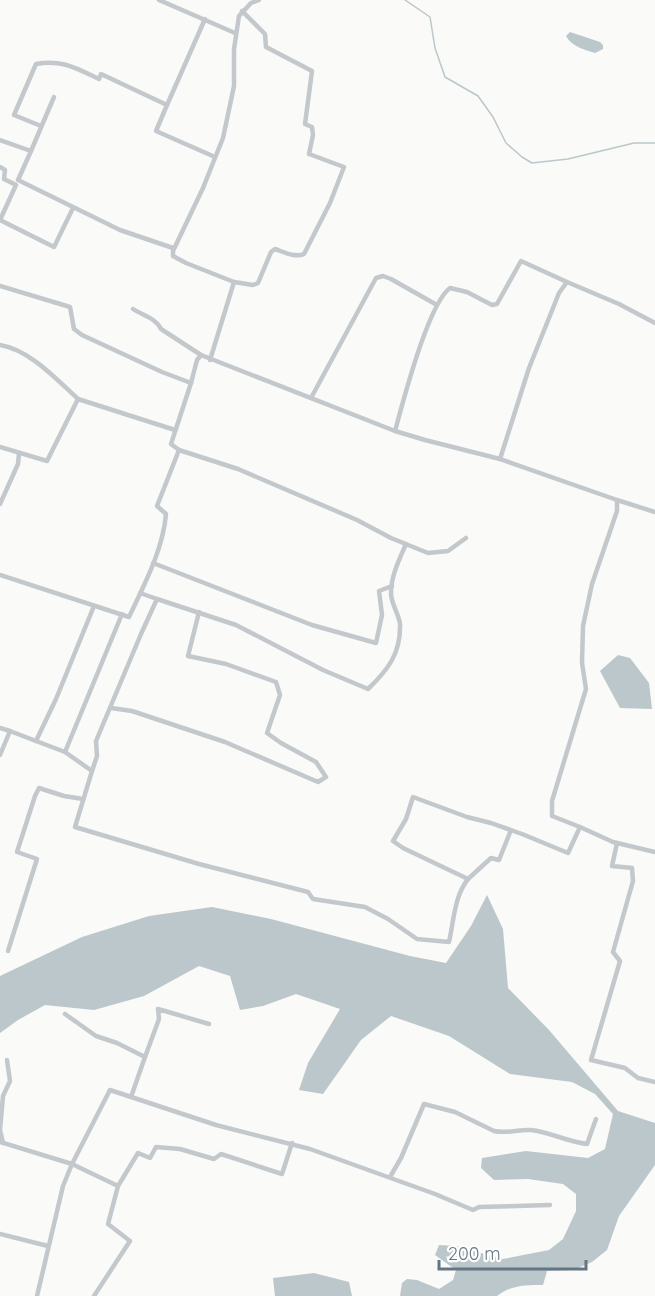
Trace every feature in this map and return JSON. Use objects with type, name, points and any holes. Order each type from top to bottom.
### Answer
[{"type":"street","points":[[159,0],[235,33]]},
{"type":"street","points":[[242,11],[265,34],[266,47],[312,72],[305,124],[312,128],[313,135],[309,153],[345,167],[304,254],[294,255],[275,249],[271,252],[258,283],[253,285],[234,282],[186,263],[173,256],[173,248],[223,138],[234,86],[235,33],[242,11],[251,3],[259,0]]},
{"type":"street","points":[[205,20],[156,131],[216,157]]},
{"type":"street","points":[[41,126],[14,115],[36,64],[50,61],[73,66],[99,79],[101,74],[167,105]]},
{"type":"street","points":[[54,97],[0,220],[54,247],[73,208]]},
{"type":"street","points":[[0,140],[31,151]]},
{"type":"street","points":[[0,167],[5,170],[4,179],[17,182],[120,230],[173,248]]},
{"type":"street","points":[[395,430],[410,375],[437,305],[450,288],[467,292],[492,305],[497,304],[521,261],[619,304],[655,323]]},
{"type":"street","points":[[311,399],[376,278],[383,276],[391,279],[437,305]]},
{"type":"street","points":[[210,360],[234,282]]},
{"type":"street","points":[[500,459],[529,368],[559,293],[567,282]]},
{"type":"street","points":[[0,286],[70,307],[74,328],[82,335],[191,383]]},
{"type":"street","points":[[133,309],[150,318],[159,324],[160,329],[210,360],[395,430],[500,459],[655,512]]},
{"type":"street","points":[[0,345],[10,346],[35,362],[78,399],[175,430]]},
{"type":"street","points":[[201,355],[197,360],[171,444],[179,450],[238,469],[428,553],[448,551],[466,538]]},
{"type":"street","points":[[0,447],[47,461],[78,399]]},
{"type":"street","points":[[0,575],[129,617],[153,563],[165,525],[166,514],[158,506],[179,450]]},
{"type":"street","points":[[0,504],[18,464],[19,453]]},
{"type":"street","points":[[617,500],[617,511],[592,584],[583,626],[582,663],[586,689],[552,801],[552,816],[617,843],[655,852]]},
{"type":"street","points":[[140,593],[236,625],[323,670],[369,689],[395,658],[400,623],[391,595],[394,573],[406,544]]},
{"type":"street","points":[[153,563],[312,625],[376,643],[382,615],[379,591],[392,586]]},
{"type":"street","points":[[158,599],[96,741],[97,756],[75,826],[199,864],[308,892],[313,899],[365,907],[388,919],[417,939],[449,942],[461,888],[491,858],[499,860],[511,830]]},
{"type":"street","points":[[36,741],[94,606]]},
{"type":"street","points":[[111,708],[132,711],[225,742],[318,782],[326,777],[316,762],[267,733],[280,695],[276,682],[226,664],[188,656],[199,612]]},
{"type":"street","points":[[65,752],[122,614]]},
{"type":"street","points":[[0,728],[65,752],[92,771]]},
{"type":"street","points":[[0,755],[10,731]]},
{"type":"street","points":[[8,951],[37,859],[17,852],[35,796],[39,788],[83,799]]},
{"type":"street","points":[[468,879],[393,841],[406,819],[413,797],[511,830],[568,853],[580,827]]},
{"type":"street","points":[[617,843],[612,866],[632,868],[633,881],[613,952],[620,961],[591,1060],[625,1068],[638,1078],[655,1082]]},
{"type":"street","points":[[131,1097],[159,1019],[158,1009],[209,1024]]},
{"type":"street","points":[[65,1014],[96,1036],[117,1043],[145,1057]]},
{"type":"street","points":[[7,1060],[10,1082],[3,1096],[0,1130],[2,1142],[72,1164],[118,1186]]},
{"type":"street","points":[[37,1296],[63,1186],[110,1090],[216,1125],[292,1143],[390,1177],[473,1210],[479,1207],[550,1205]]},
{"type":"street","points":[[390,1177],[424,1104],[455,1112],[500,1133],[516,1129],[535,1130],[587,1144],[596,1119]]},
{"type":"street","points":[[94,1296],[129,1241],[108,1224],[118,1186],[138,1153],[150,1158],[156,1147],[180,1149],[214,1159],[221,1154],[282,1174],[292,1143]]},
{"type":"street","points":[[0,1234],[48,1246]]},
{"type":"shaded area","points":[[570,32],[600,42],[603,49],[595,53],[579,47],[566,36]]},
{"type":"shaded area","points":[[618,655],[630,658],[649,683],[652,709],[620,708],[600,671]]},
{"type":"shaded area","points":[[487,895],[503,929],[508,988],[549,1030],[618,1111],[655,1123],[655,1165],[619,1216],[607,1250],[592,1262],[573,1270],[547,1271],[543,1285],[513,1288],[497,1296],[400,1296],[402,1283],[407,1279],[417,1280],[439,1289],[453,1280],[456,1270],[435,1255],[439,1245],[456,1246],[503,1259],[549,1250],[563,1239],[576,1211],[576,1194],[563,1184],[528,1179],[494,1180],[481,1168],[482,1158],[526,1151],[588,1158],[605,1149],[613,1114],[595,1094],[572,1082],[510,1074],[449,1036],[391,1016],[361,1040],[323,1094],[299,1090],[308,1063],[340,1009],[296,994],[263,1006],[240,1010],[230,976],[199,966],[144,996],[94,1010],[45,1005],[0,1033],[0,976],[82,937],[149,916],[212,907],[271,919],[410,956],[446,963],[471,926]]},
{"type":"shaded area","points":[[314,1273],[349,1282],[352,1296],[275,1296],[273,1278]]},
{"type":"waterway","points":[[405,0],[430,17],[435,48],[445,77],[478,96],[493,117],[506,143],[532,163],[568,159],[634,143],[655,143]]}]
